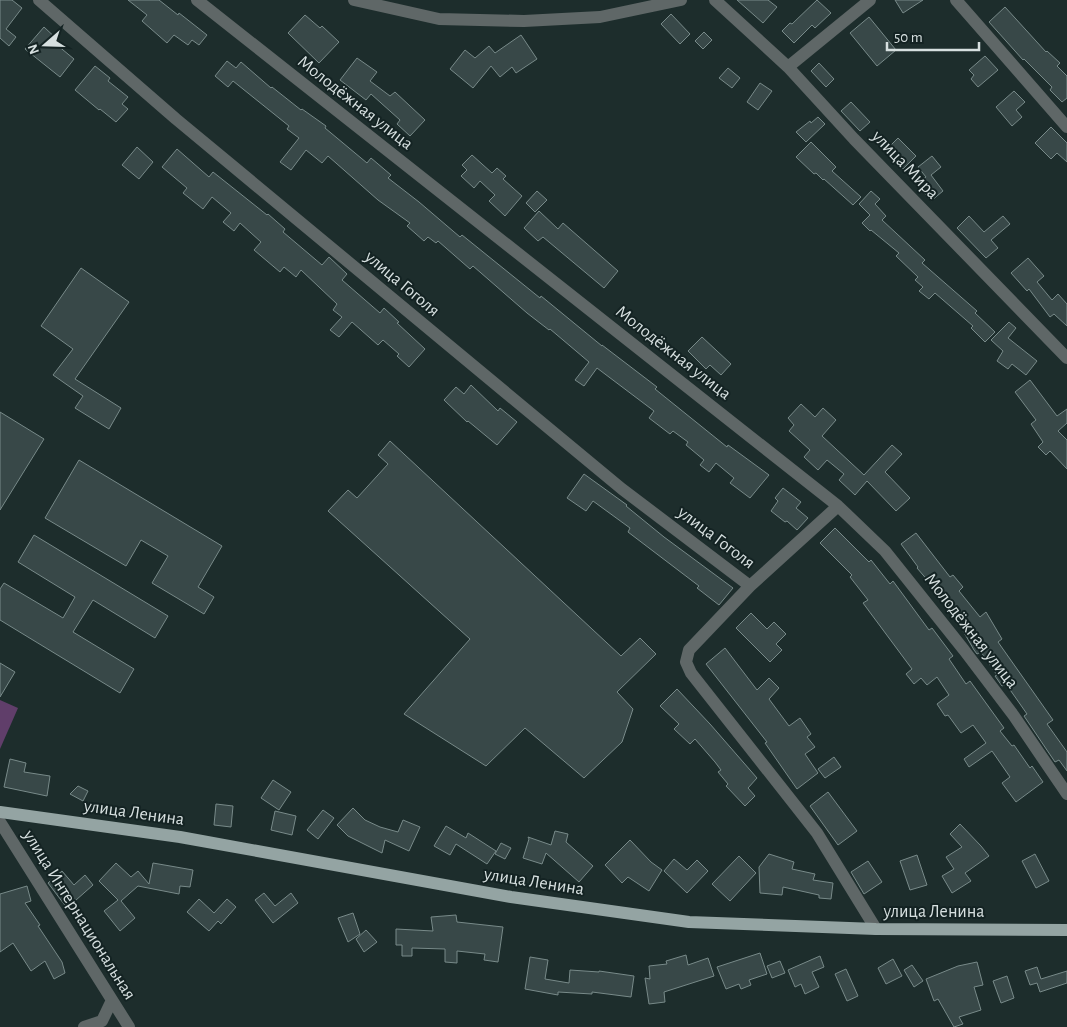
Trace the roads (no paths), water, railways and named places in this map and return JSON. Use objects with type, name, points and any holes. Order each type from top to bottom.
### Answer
[{"type":"main road","name":"улица Ленина","points":[[0,812],[180,837],[511,897],[689,922],[876,929],[1067,930]]},
{"type":"street","name":"улица Гоголя","points":[[38,0],[176,119],[607,477],[750,586]]},
{"type":"street","name":"Молодёжная улица","points":[[197,0],[838,506],[885,551],[964,650],[1014,716],[1067,794]]},
{"type":"street","points":[[354,0],[439,19],[524,21],[600,17],[681,0]]},
{"type":"street","name":"улица Мира","points":[[715,0],[788,67],[1067,358]]},
{"type":"street","points":[[788,67],[870,0]]},
{"type":"street","points":[[956,0],[1067,127]]},
{"type":"street","points":[[838,506],[750,586],[690,650],[686,662],[691,673],[817,833],[876,929]]},
{"type":"street","name":"улица Интернациональная","points":[[0,822],[129,1027]]},
{"type":"street","points":[[84,1027],[102,1021],[112,1000]]}]
